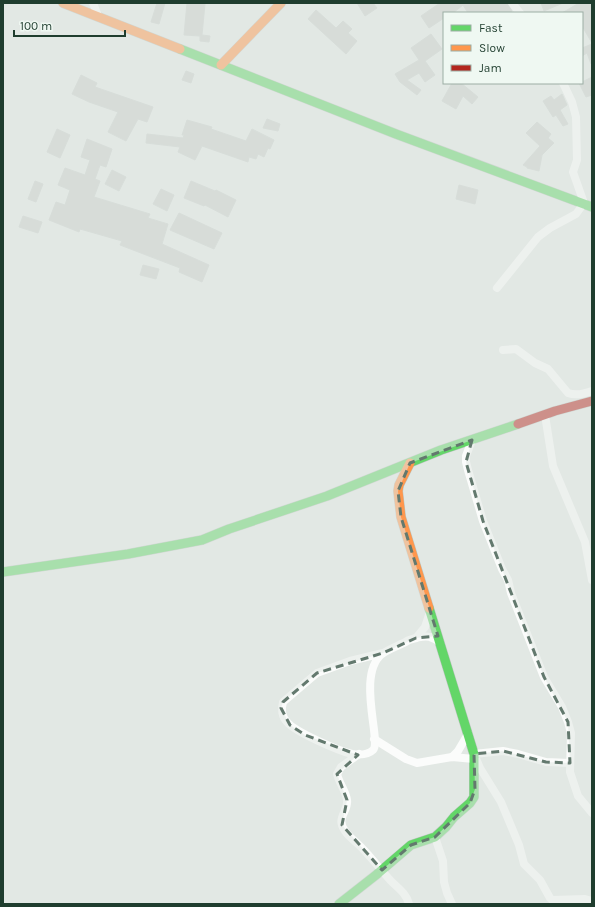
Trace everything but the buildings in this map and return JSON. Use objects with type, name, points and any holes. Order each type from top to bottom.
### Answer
[{"type":"street","points":[[63,3],[75,5],[98,16],[396,134],[588,205]]},
{"type":"street","points":[[93,3],[98,16]]},
{"type":"street","points":[[221,65],[281,3]]},
{"type":"street","points":[[512,3],[519,12]]},
{"type":"street","points":[[564,84],[576,117],[577,160],[573,172],[588,205]]},
{"type":"street","points":[[497,288],[538,237],[588,205]]},
{"type":"street","points":[[503,350],[511,348],[522,352],[535,363],[548,369],[568,393],[572,394],[592,391]]},
{"type":"street","points":[[3,572],[128,554],[202,540],[228,529],[327,496],[441,450],[544,415],[592,401]]},
{"type":"street","points":[[544,415],[553,466],[585,542],[592,580]]},
{"type":"street","points":[[472,440],[467,451],[466,462],[483,521],[502,569],[508,580],[511,593],[544,677],[562,707],[568,722],[571,733],[570,767],[578,796],[592,813]]},
{"type":"street","points":[[410,463],[399,485],[398,491],[401,517],[441,644],[474,757],[501,802],[519,845],[524,864],[540,880],[550,898],[552,900],[585,899],[592,901]]},
{"type":"street","points":[[416,638],[425,627],[430,612]]},
{"type":"street","points":[[386,747],[374,749],[367,754],[359,754],[342,750],[305,735],[285,721],[281,708],[283,702],[317,673],[350,661],[383,653],[416,638],[430,637],[441,644]]},
{"type":"street","points":[[374,749],[370,703],[371,676],[375,662],[383,653]]},
{"type":"street","points":[[452,757],[458,751],[468,734]]},
{"type":"street","points":[[374,739],[406,759],[417,762],[452,757],[474,757],[503,751],[546,762],[561,763],[570,767]]},
{"type":"street","points":[[359,754],[341,767],[337,774],[347,800],[341,818],[342,825],[346,833],[399,888],[408,900],[409,904]]},
{"type":"street","points":[[339,904],[411,845],[435,837],[470,803],[474,797],[474,757]]},
{"type":"street","points":[[435,837],[443,861],[444,882],[452,904]]},
{"type":"highlighted area","points":[[472,440],[466,462],[483,521],[544,677],[568,722],[570,763],[546,762],[503,751],[474,754],[475,789],[470,803],[435,837],[411,845],[382,870],[342,825],[347,800],[337,774],[358,755],[305,735],[290,725],[281,708],[283,702],[317,673],[383,653],[416,638],[438,636],[401,517],[398,491],[410,463]]},
{"type":"traffic: fast","points":[[180,49],[396,134],[592,207]]},
{"type":"traffic: fast","points":[[3,572],[128,554],[202,540],[229,529],[327,496],[441,450],[518,424]]},
{"type":"traffic: fast","points":[[339,904],[411,845],[435,837],[470,803],[474,797],[474,754],[429,608]]},
{"type":"traffic: slow","points":[[63,3],[180,49]]},
{"type":"traffic: slow","points":[[221,65],[281,3]]},
{"type":"traffic: slow","points":[[410,463],[399,485],[398,491],[401,517],[429,608]]},
{"type":"traffic: jam","points":[[518,424],[555,411],[592,401]]}]
